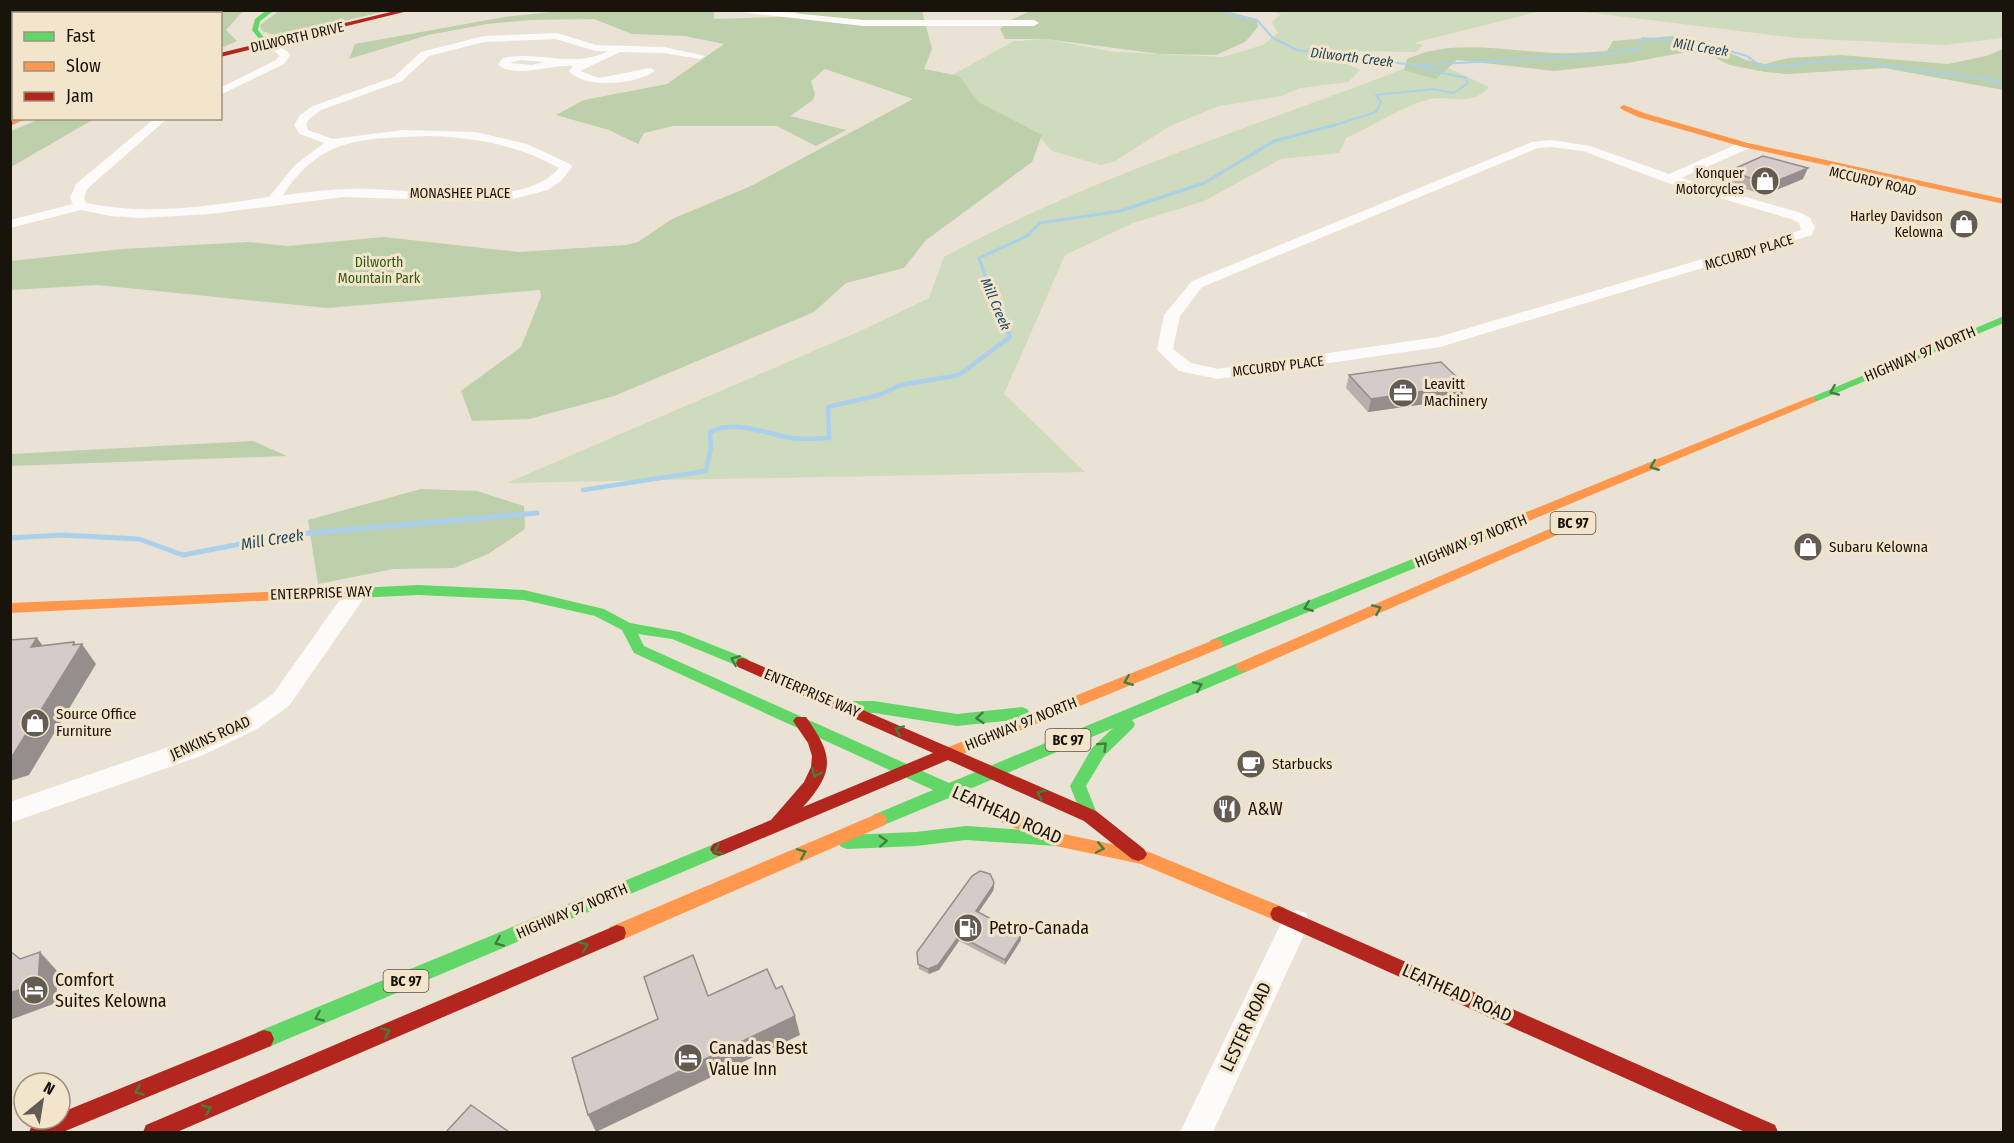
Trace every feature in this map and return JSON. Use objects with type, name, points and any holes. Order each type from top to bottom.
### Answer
[{"type":"main road","points":[[269,42],[263,40],[255,30],[257,20],[272,10]]},
{"type":"main road","name":"DILWORTH DRIVE","points":[[222,54],[409,10]]},
{"type":"main road","name":"MCCURDY ROAD","points":[[1624,107],[1641,115],[1746,145],[2004,202]]},
{"type":"main road","name":"MCCURDY ROAD","points":[[1746,145],[1775,158],[2004,210]]},
{"type":"main road","name":"HIGHWAY 97 NORTH","points":[[39,1132],[950,753],[1763,422],[2004,319]]},
{"type":"main road","name":"HIGHWAY 97 NORTH","points":[[153,1132],[950,790],[1144,710],[1582,518]]},
{"type":"main road","name":"ENTERPRISE WAY","points":[[10,608],[418,590],[524,595],[599,612],[627,627],[675,635],[847,707],[992,773]]},
{"type":"main road","name":"ENTERPRISE WAY","points":[[627,627],[639,649],[909,771]]},
{"type":"main road","points":[[847,707],[874,707],[957,720],[1059,709]]},
{"type":"main road","points":[[1089,816],[1078,786],[1084,769],[1094,755],[1144,710]]},
{"type":"main road","points":[[772,828],[808,791],[821,763],[818,745],[801,721]]},
{"type":"main road","name":"LEATHEAD ROAD","points":[[909,771],[1056,839],[1143,858],[1296,922],[1768,1132]]},
{"type":"main road","name":"LEATHEAD ROAD","points":[[992,773],[1089,816],[1143,858]]},
{"type":"main road","points":[[824,844],[916,839],[966,833],[1056,839]]},
{"type":"street","points":[[727,10],[863,23],[1034,23]]},
{"type":"street","points":[[334,143],[304,132],[300,125],[304,117],[337,100],[398,79],[425,54],[436,49],[484,39],[537,35],[557,36],[595,48],[664,50],[700,56]]},
{"type":"street","points":[[222,91],[280,62],[285,55],[283,51],[269,42]]},
{"type":"street","points":[[616,50],[583,64],[574,71],[578,75],[595,81],[650,71]]},
{"type":"street","points":[[556,62],[583,64]]},
{"type":"street","points":[[10,224],[81,206],[77,198],[81,187],[161,120]]},
{"type":"street","name":"MONASHEE PLACE","points":[[81,206],[102,213],[146,215],[343,193],[500,196],[536,191],[558,179],[566,167],[547,155],[477,135],[423,132],[334,143],[302,164],[283,185],[274,200]]},
{"type":"street","name":"MCCURDY PLACE","points":[[1550,142],[1576,145],[1669,179],[1796,216],[1805,221],[1808,227],[1807,232],[1440,342],[1342,358],[1218,374],[1185,367],[1165,350],[1173,315],[1197,284],[1536,145],[1550,142]]},
{"type":"street","points":[[1669,179],[1746,145]]},
{"type":"street","name":"JENKINS ROAD","points":[[10,813],[192,749],[248,723],[281,700],[357,592]]},
{"type":"street","name":"LESTER ROAD","points":[[1196,1132],[1296,922]]},
{"type":"green space","points":[[195,10],[251,11],[243,11],[226,30],[237,41],[222,48],[222,12],[190,12]]},
{"type":"green space","name":"Dilworth Mountain Park","points":[[570,10],[714,10],[714,19],[781,17],[806,10],[922,11],[932,49],[924,69],[959,76],[980,103],[1042,135],[1032,162],[925,241],[904,268],[846,283],[814,312],[614,396],[529,419],[472,421],[461,391],[521,347],[541,297],[540,290],[327,308],[97,285],[11,290],[10,261],[123,249],[248,242],[287,246],[384,237],[519,252],[626,245],[638,242],[672,219],[751,186],[913,99],[825,69],[811,81],[815,94],[813,100],[790,116],[846,130],[816,146],[777,126],[673,126],[644,133],[638,144],[609,130],[556,115],[584,100],[667,84],[724,44],[685,36],[632,34],[594,19],[530,20],[487,24],[428,35],[349,59],[355,44],[504,17]]},
{"type":"green space","points":[[1032,10],[1226,11],[1257,19],[1258,27],[1245,42],[1216,55],[1160,54],[1046,39],[1005,39],[1000,29],[1006,22]]},
{"type":"green space","points":[[279,11],[387,11],[278,36],[262,31],[260,25]]},
{"type":"green space","points":[[1271,11],[1541,11],[1414,43],[1423,45],[1416,52],[1351,51],[1328,56],[1360,70],[1348,82],[1300,88],[1281,96],[1219,106],[1170,126],[1115,161],[1101,165],[1052,151],[1041,138],[980,103],[961,78],[952,75],[1014,41],[1046,39],[1114,52],[1223,57],[1263,45],[1278,33],[1272,22],[1281,14]]},
{"type":"green space","points":[[1577,11],[2003,11],[2003,38],[1944,45],[1797,38]]},
{"type":"green space","points":[[1673,36],[1700,40],[1746,60],[1765,64],[1788,58],[1841,55],[1948,64],[1986,56],[2003,49],[2003,90],[1885,68],[1787,74],[1765,72],[1730,65],[1706,53],[1687,52],[1627,63],[1554,71],[1457,60],[1436,79],[1404,70],[1407,59],[1442,49],[1480,47],[1581,53],[1607,51],[1613,41]]},
{"type":"green space","points":[[1429,59],[1489,87],[1468,99],[1436,99],[1417,103],[1346,138],[1339,153],[1281,159],[1204,201],[1133,223],[1065,255],[1004,394],[1085,472],[507,483],[867,328],[929,298],[944,257],[1002,227],[1183,150]]},
{"type":"green space","points":[[37,120],[92,120],[11,167],[11,131]]},
{"type":"green space","points":[[253,441],[287,456],[11,466],[11,454]]},
{"type":"green space","points":[[421,489],[477,491],[524,506],[525,529],[488,554],[454,568],[393,569],[318,584],[308,520]]},
{"type":"building","points":[[1763,156],[1808,168],[1769,184],[1729,171]]},
{"type":"building","points":[[1441,362],[1465,385],[1371,399],[1349,375]]},
{"type":"building","points":[[37,638],[31,647],[74,642],[73,645],[82,644],[13,755],[10,756],[10,640]]},
{"type":"building","name":"Petro-Canada","points":[[980,871],[990,874],[994,882],[976,911],[1021,935],[1005,960],[959,936],[938,965],[928,969],[918,964],[917,952],[972,876]]},
{"type":"building","points":[[10,951],[20,959],[40,952],[38,983],[10,993]]},
{"type":"building","name":"Canadas Best Value Inn","points":[[693,955],[708,996],[767,969],[776,989],[782,986],[795,1016],[588,1115],[572,1058],[658,1019],[644,977]]},
{"type":"building","points":[[471,1105],[509,1132],[446,1132]]},
{"type":"waterway","name":"Dilworth Creek","points":[[1223,10],[1234,16],[1257,20],[1273,38],[1297,50],[1421,66]]},
{"type":"waterway","name":"Mill Creek","points":[[1440,64],[1585,56],[1639,49],[1642,38],[1699,42],[1747,56],[1759,65],[1770,67],[1832,61],[1860,62],[2004,82]]},
{"type":"waterway","name":"Mill Creek","points":[[1421,66],[1436,65]]},
{"type":"waterway","name":"Mill Creek","points":[[1329,127],[1376,112],[1381,102],[1376,95],[1433,89],[1454,93],[1467,84],[1466,78],[1424,69],[1421,66]]},
{"type":"waterway","name":"Mill Creek","points":[[990,291],[979,258],[1027,236],[1040,223],[1120,211],[1204,183],[1274,141],[1335,125]]},
{"type":"waterway","name":"Mill Creek","points":[[583,490],[706,471],[711,447],[710,432],[720,428],[741,427],[797,439],[829,438],[828,407],[879,395],[901,385],[959,375],[1010,337],[989,290]]},
{"type":"waterway","name":"Mill Creek","points":[[10,538],[62,535],[139,539],[183,555],[287,535],[537,513]]},
{"type":"traffic: fast","points":[[269,42],[263,40],[255,30],[257,20],[272,10]]},
{"type":"traffic: fast","points":[[1811,400],[2004,319]]},
{"type":"traffic: fast","points":[[1216,644],[1512,523]]},
{"type":"traffic: fast","points":[[335,594],[418,590],[524,595],[599,612],[627,627],[675,635],[743,663]]},
{"type":"traffic: fast","points":[[627,627],[639,649],[1005,816]]},
{"type":"traffic: fast","points":[[879,820],[1243,667]]},
{"type":"traffic: fast","points":[[847,707],[874,707],[957,720],[1022,713]]},
{"type":"traffic: fast","points":[[1090,816],[1078,786],[1098,752],[1127,724]]},
{"type":"traffic: fast","points":[[847,842],[916,839],[966,833],[1056,839]]},
{"type":"traffic: fast","points":[[264,1039],[719,849]]},
{"type":"traffic: slow","points":[[1624,107],[1641,115],[1746,145],[2004,202]]},
{"type":"traffic: slow","points":[[10,124],[20,120]]},
{"type":"traffic: slow","points":[[1512,523],[1811,400]]},
{"type":"traffic: slow","points":[[1243,667],[1568,525]]},
{"type":"traffic: slow","points":[[10,608],[335,594]]},
{"type":"traffic: slow","points":[[947,754],[1216,644]]},
{"type":"traffic: slow","points":[[1005,816],[1056,839],[1143,857],[1279,914]]},
{"type":"traffic: slow","points":[[617,933],[879,820]]},
{"type":"traffic: jam","points":[[222,55],[409,10]]},
{"type":"traffic: jam","points":[[743,663],[1090,816],[1138,854]]},
{"type":"traffic: jam","points":[[779,820],[810,787],[819,767],[820,756],[817,745],[801,721]]},
{"type":"traffic: jam","points":[[719,849],[947,754]]},
{"type":"traffic: jam","points":[[1279,914],[1768,1132]]},
{"type":"traffic: jam","points":[[153,1132],[617,933]]},
{"type":"traffic: jam","points":[[39,1132],[264,1039]]},
{"type":"place","name":"Konquer Motorcycles","points":[[1765,181]]},
{"type":"place","name":"Harley Davidson Kelowna","points":[[1964,224]]},
{"type":"place","name":"Leavitt Machinery","points":[[1403,393]]},
{"type":"place","name":"Subaru Kelowna","points":[[1808,547]]},
{"type":"place","name":"Source Office Furniture","points":[[35,723]]},
{"type":"place","name":"Starbucks","points":[[1251,764]]},
{"type":"place","name":"A&W","points":[[1227,809]]},
{"type":"place","name":"Petro-Canada","points":[[968,928]]},
{"type":"place","name":"Comfort Suites Kelowna","points":[[34,990]]},
{"type":"place","name":"Canadas Best Value Inn","points":[[688,1058]]}]
